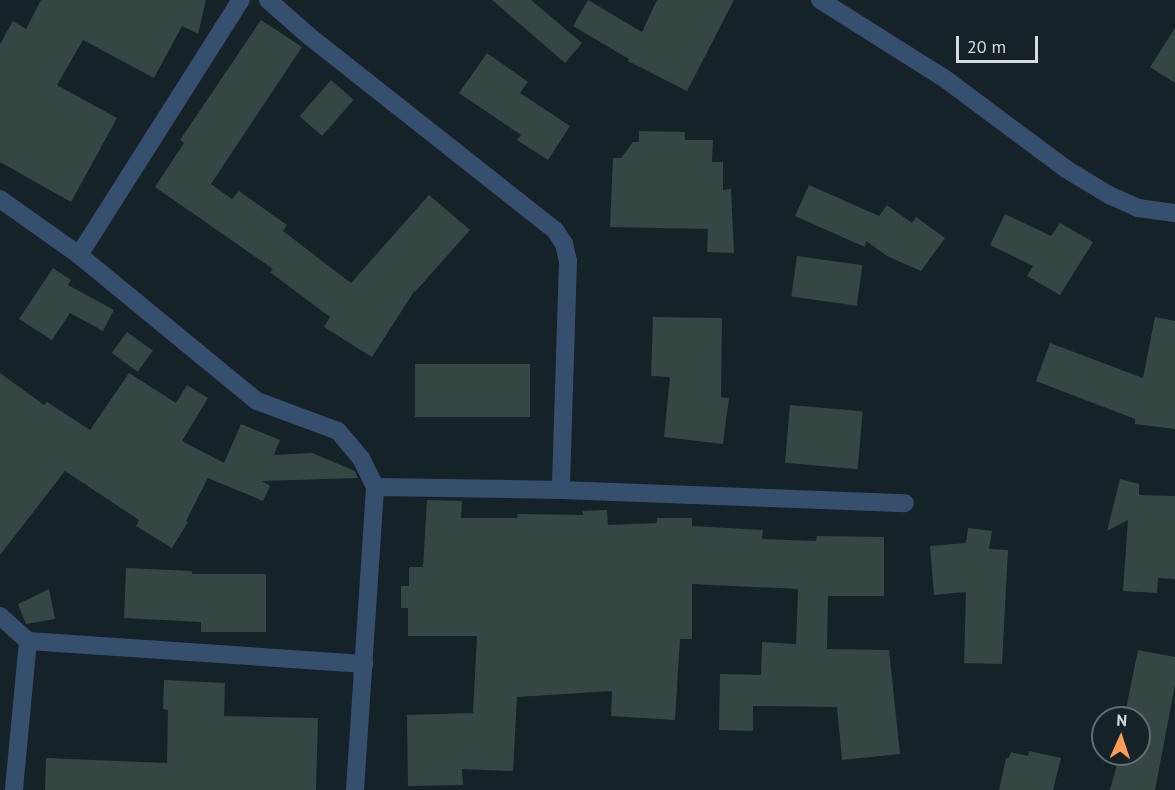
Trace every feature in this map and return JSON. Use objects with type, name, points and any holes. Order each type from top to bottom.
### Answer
[{"type":"street","points":[[79,255],[241,0]]},
{"type":"street","points":[[268,0],[309,36],[555,230],[564,243],[568,261],[561,490]]},
{"type":"street","points":[[820,0],[944,78],[1075,175],[1109,195],[1138,208],[1175,213]]},
{"type":"street","points":[[0,200],[79,255],[257,401],[338,431],[361,458],[375,487],[355,790]]},
{"type":"street","points":[[375,487],[561,490],[905,503]]},
{"type":"street","points":[[0,616],[28,641],[364,664]]},
{"type":"street","points":[[14,790],[28,641]]},
{"type":"building","points":[[41,0],[206,0],[198,34],[182,26],[154,78],[83,40],[57,85],[117,118],[71,202],[0,162],[0,44],[13,21],[26,29]]},
{"type":"building","points":[[492,0],[531,0],[582,43],[565,63]]},
{"type":"building","points":[[588,0],[642,32],[657,0],[734,0],[687,91],[628,61],[629,59],[573,26]]},
{"type":"building","points":[[261,20],[302,47],[211,184],[232,199],[239,191],[287,225],[283,231],[351,283],[429,195],[470,230],[415,292],[415,290],[372,357],[324,327],[330,317],[270,272],[273,269],[155,187],[184,143],[180,140]]},
{"type":"building","points":[[1175,28],[1175,83],[1150,67]]},
{"type":"building","points":[[487,53],[528,82],[520,93],[570,126],[548,160],[517,140],[521,135],[459,93]]},
{"type":"building","points":[[331,80],[354,100],[322,136],[300,116]]},
{"type":"building","points":[[639,131],[685,132],[685,140],[713,140],[712,162],[723,162],[723,190],[731,189],[734,253],[707,252],[708,229],[610,227],[613,158],[621,158],[633,142],[639,142]]},
{"type":"building","points":[[809,185],[879,216],[887,205],[912,223],[916,217],[945,238],[921,271],[887,256],[866,241],[865,247],[795,216]]},
{"type":"building","points":[[1005,214],[1051,236],[1060,223],[1093,242],[1060,295],[1027,276],[1033,266],[990,245]]},
{"type":"building","points":[[797,256],[862,265],[857,306],[791,297]]},
{"type":"building","points":[[53,268],[71,280],[68,285],[114,310],[103,331],[70,313],[52,340],[19,319]]},
{"type":"building","points":[[653,317],[722,318],[721,397],[729,398],[723,444],[664,437],[670,377],[651,376]]},
{"type":"building","points":[[1155,317],[1175,321],[1175,429],[1135,424],[1135,419],[1036,381],[1050,343],[1143,378]]},
{"type":"building","points":[[127,332],[153,351],[138,372],[112,353]]},
{"type":"building","points":[[415,364],[530,364],[530,417],[415,417]]},
{"type":"building","points":[[0,373],[44,405],[47,402],[90,430],[129,373],[176,403],[187,385],[208,398],[182,441],[224,463],[241,424],[280,440],[274,455],[312,453],[355,471],[358,478],[262,481],[270,486],[263,501],[208,478],[186,521],[188,522],[172,548],[136,526],[139,520],[65,471],[0,555]]},
{"type":"building","points":[[790,405],[863,411],[858,469],[785,463]]},
{"type":"building","points":[[1120,479],[1139,484],[1139,495],[1175,496],[1175,579],[1158,578],[1157,593],[1123,591],[1128,520],[1107,531]]},
{"type":"building","points":[[427,500],[462,501],[461,518],[517,518],[518,514],[583,515],[583,511],[607,510],[608,525],[657,523],[657,518],[692,518],[692,526],[763,530],[762,539],[816,541],[817,536],[884,537],[884,596],[828,596],[827,649],[889,650],[900,754],[842,760],[837,707],[753,706],[753,731],[719,730],[720,674],[761,675],[762,642],[796,644],[798,589],[692,584],[692,639],[680,639],[675,720],[611,716],[612,691],[517,697],[513,771],[462,769],[463,785],[408,786],[407,715],[473,713],[477,636],[408,636],[408,608],[401,608],[401,586],[409,586],[409,567],[423,567]]},
{"type":"building","points":[[968,528],[992,531],[989,549],[1008,550],[1002,664],[964,663],[966,592],[934,595],[930,546],[966,543]]},
{"type":"building","points":[[126,568],[192,571],[192,574],[266,574],[266,632],[201,632],[201,622],[124,618]]},
{"type":"building","points":[[49,589],[55,619],[26,624],[18,604]]},
{"type":"building","points":[[1138,650],[1175,657],[1175,685],[1155,790],[1110,790],[1116,766],[1151,766],[1151,706],[1126,706]]},
{"type":"building","points":[[164,680],[225,683],[224,716],[318,718],[316,790],[45,790],[46,758],[167,763],[168,710],[163,709]]},
{"type":"building","points":[[1029,751],[1061,758],[1053,790],[999,790],[1006,758],[1009,758],[1011,752],[1028,756]]}]
